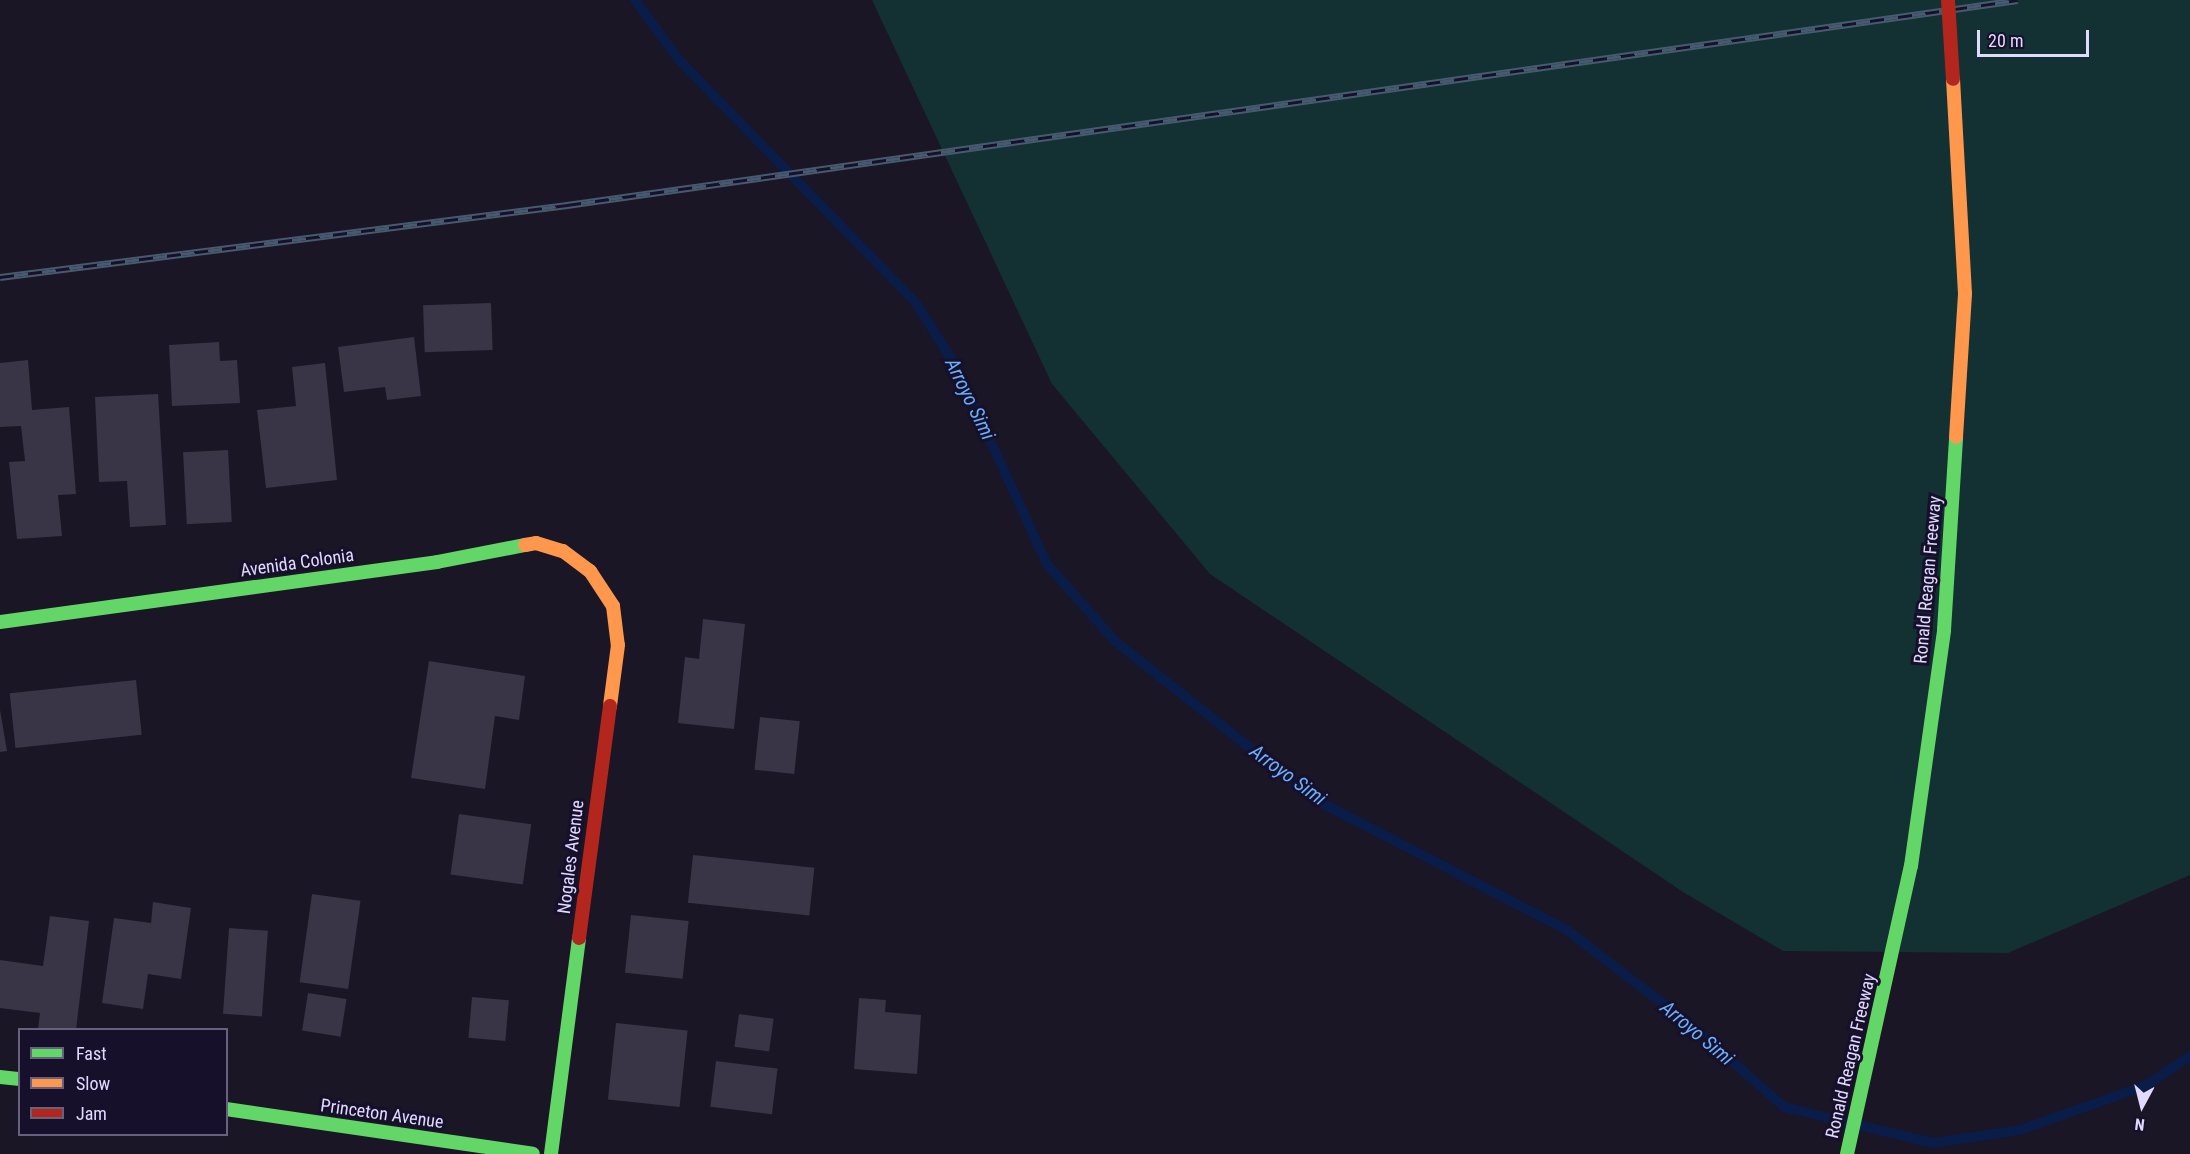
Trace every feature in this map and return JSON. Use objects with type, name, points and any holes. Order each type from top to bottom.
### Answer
[{"type":"main road","name":"Ronald Reagan Freeway","points":[[1847,1154],[1911,866],[1944,630],[1965,294],[1948,0]]},
{"type":"main road","name":"Avenida Colonia","points":[[0,622],[437,562],[536,543],[563,551],[590,571]]},
{"type":"main road","name":"Nogales Avenue","points":[[551,1154],[618,645],[613,606],[590,571]]},
{"type":"main road","points":[[0,1077],[18,1079]]},
{"type":"main road","name":"Princeton Avenue","points":[[228,1109],[533,1154]]},
{"type":"green space","points":[[872,0],[2190,0],[2190,875],[2008,953],[1783,951],[1683,892],[1210,574],[1052,384]]},
{"type":"building","points":[[491,303],[493,350],[425,352],[423,305]]},
{"type":"building","points":[[414,337],[421,396],[387,400],[385,387],[344,392],[338,347]]},
{"type":"building","points":[[219,342],[220,361],[237,360],[240,403],[172,406],[169,345]]},
{"type":"building","points":[[28,360],[32,410],[69,407],[76,494],[58,495],[62,536],[17,539],[9,462],[25,461],[21,426],[0,427],[0,363]]},
{"type":"building","points":[[325,363],[337,480],[266,488],[257,410],[296,406],[292,367]]},
{"type":"building","points":[[158,394],[166,525],[130,527],[127,481],[99,482],[95,397]]},
{"type":"building","points":[[228,450],[232,522],[187,524],[183,452]]},
{"type":"building","points":[[703,619],[745,624],[734,729],[678,723],[685,657],[699,659]]},
{"type":"building","points":[[429,661],[525,676],[519,720],[495,716],[485,789],[411,778]]},
{"type":"building","points":[[136,680],[142,735],[15,748],[10,693]]},
{"type":"building","points":[[0,710],[7,751],[0,752]]},
{"type":"building","points":[[760,717],[800,721],[794,774],[754,770]]},
{"type":"building","points":[[459,814],[531,824],[523,885],[451,874]]},
{"type":"building","points":[[693,855],[814,868],[809,915],[688,903]]},
{"type":"building","points":[[312,894],[361,901],[348,989],[300,982]]},
{"type":"building","points":[[153,902],[191,908],[181,979],[148,974],[143,1009],[102,1003],[114,918],[151,923]]},
{"type":"building","points":[[631,915],[689,921],[683,979],[625,973]]},
{"type":"building","points":[[50,916],[89,921],[76,1028],[38,1028],[40,1013],[0,1008],[0,960],[43,966]]},
{"type":"building","points":[[229,928],[268,931],[262,1017],[223,1014]]},
{"type":"building","points":[[308,993],[347,999],[341,1037],[302,1031]]},
{"type":"building","points":[[472,997],[509,1000],[505,1041],[468,1038]]},
{"type":"building","points":[[859,998],[886,1000],[885,1012],[921,1015],[917,1074],[854,1069]]},
{"type":"building","points":[[739,1014],[774,1019],[769,1052],[734,1047]]},
{"type":"building","points":[[616,1023],[688,1031],[680,1107],[608,1100]]},
{"type":"building","points":[[716,1061],[778,1069],[772,1114],[710,1107]]},
{"type":"waterway","name":"Arroyo Simi","points":[[635,0],[679,60],[916,303],[958,370],[1047,564],[1115,641],[1314,799],[1567,930],[1687,1022],[1784,1107],[1933,1143],[2020,1130],[2147,1085],[2190,1056]]},
{"type":"railway","points":[[0,277],[567,205],[2018,0]]},
{"type":"traffic: fast","points":[[1847,1154],[1911,866],[1944,630],[1956,437]]},
{"type":"traffic: fast","points":[[0,622],[437,562],[525,545]]},
{"type":"traffic: fast","points":[[551,1154],[579,938]]},
{"type":"traffic: fast","points":[[0,1077],[18,1079]]},
{"type":"traffic: fast","points":[[228,1109],[533,1154]]},
{"type":"traffic: slow","points":[[1953,79],[1965,294],[1956,437]]},
{"type":"traffic: slow","points":[[525,545],[536,543],[563,551],[590,571],[613,606],[618,645],[610,706]]},
{"type":"traffic: jam","points":[[1948,0],[1953,79]]},
{"type":"traffic: jam","points":[[579,938],[610,706]]}]
